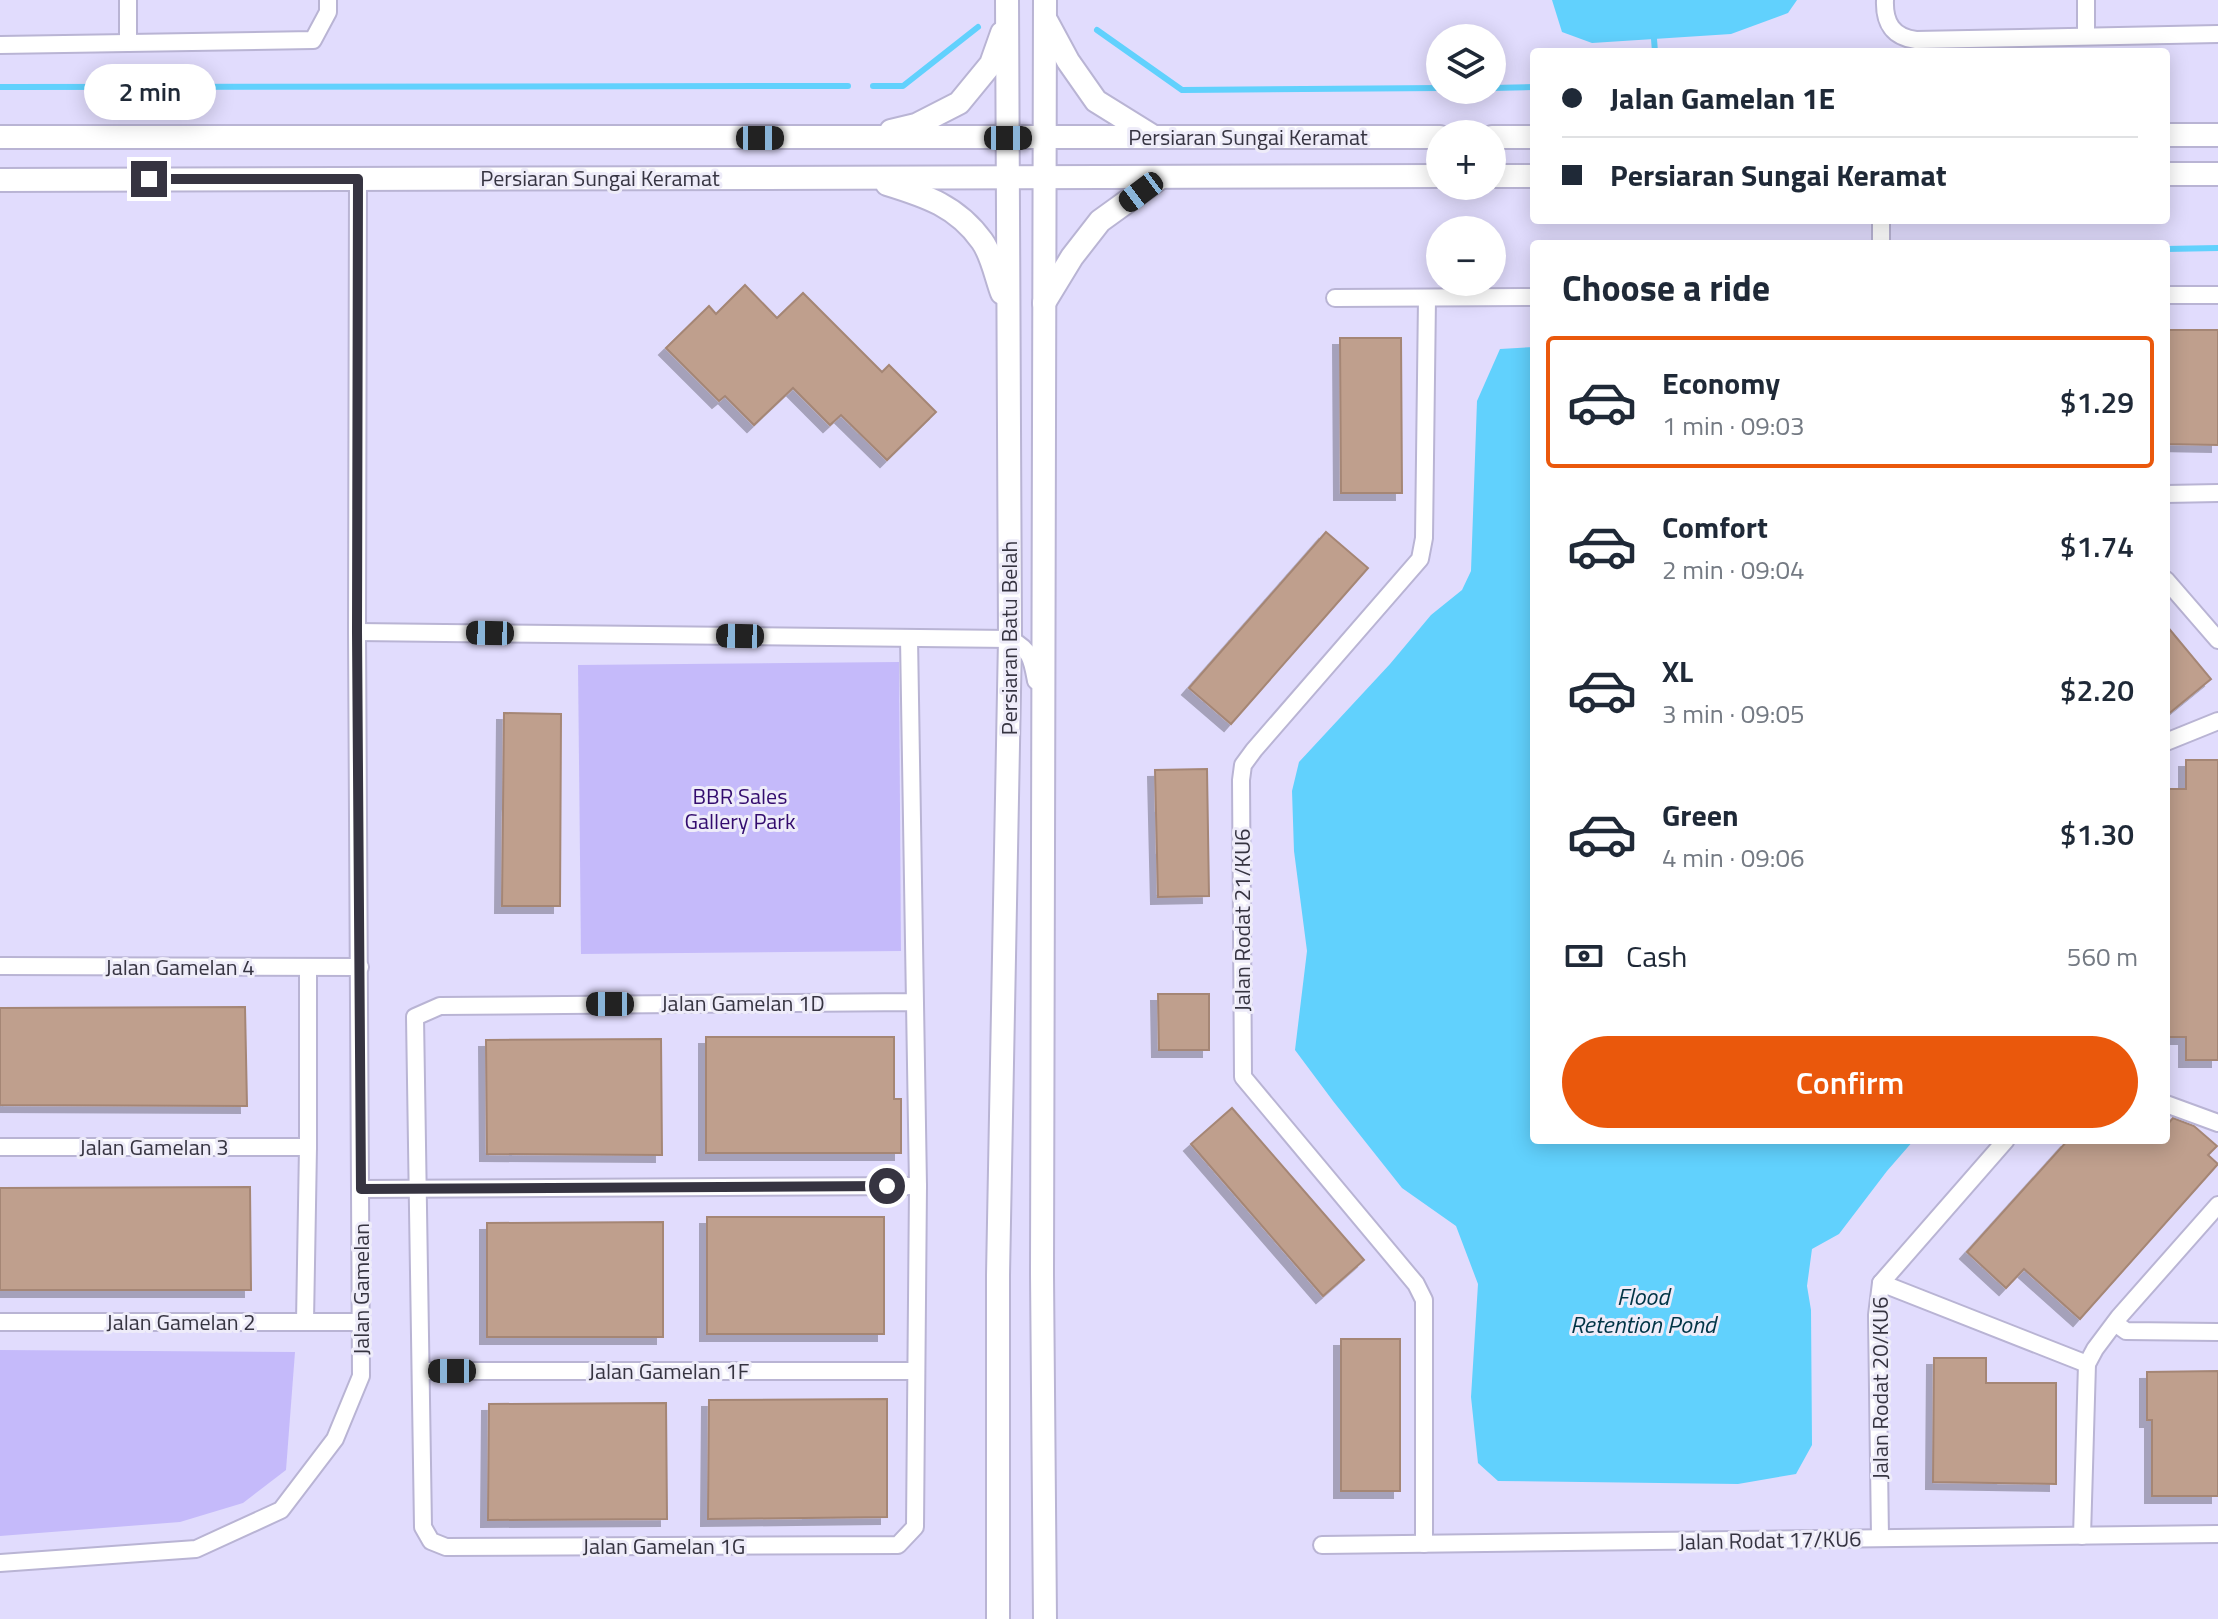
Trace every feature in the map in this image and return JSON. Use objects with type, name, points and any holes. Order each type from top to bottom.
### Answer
[{"type":"street","points":[[128,0],[128,43]]},
{"type":"street","points":[[0,45],[313,40],[328,12],[328,0]]},
{"type":"street","points":[[1885,0],[1884,12],[1890,28],[1904,39],[2218,34]]},
{"type":"street","points":[[2086,0],[2086,36]]},
{"type":"street","points":[[863,138],[916,125],[959,103],[991,64],[1007,8]]},
{"type":"street","name":"Persiaran Batu Belah","points":[[998,1619],[998,1275],[1010,639],[1007,8]]},
{"type":"street","points":[[1045,8],[1068,61],[1096,101],[1155,138]]},
{"type":"street","name":"Persiaran Batu Belah","points":[[1045,8],[1042,714],[1045,1619]]},
{"type":"street","points":[[2170,135],[2218,135]]},
{"type":"street","name":"Persiaran Sungai Keramat","points":[[0,137],[1426,137]]},
{"type":"street","points":[[1506,137],[1530,137]]},
{"type":"street","points":[[2170,174],[2218,174]]},
{"type":"street","name":"Persiaran Sungai Keramat","points":[[0,180],[1426,176]]},
{"type":"street","points":[[1506,176],[1530,176]]},
{"type":"street","points":[[865,177],[933,198],[961,218],[983,243],[1009,309]]},
{"type":"street","points":[[1044,303],[1072,257],[1100,221],[1161,177]]},
{"type":"street","name":"Jalan Gamelan","points":[[0,1563],[196,1549],[281,1510],[335,1439],[361,1376],[358,179]]},
{"type":"street","points":[[2170,295],[2218,295]]},
{"type":"street","points":[[1335,298],[1530,297]]},
{"type":"street","name":"Jalan Rodat 21/KU6","points":[[1424,1544],[1424,1300],[1416,1284],[1243,1077],[1241,780],[1243,765],[1254,750],[1420,559],[1424,538],[1427,298]]},
{"type":"street","points":[[2170,494],[2218,493]]},
{"type":"street","points":[[2170,585],[2218,640]]},
{"type":"street","points":[[357,632],[1010,639],[1022,645],[1031,656],[1042,714]]},
{"type":"street","points":[[909,638],[918,1186],[916,1371]]},
{"type":"street","points":[[2170,740],[2218,721]]},
{"type":"street","name":"Jalan Gamelan 4","points":[[0,966],[360,967]]},
{"type":"street","points":[[305,1322],[308,967]]},
{"type":"street","name":"Jalan Gamelan 1D","points":[[417,1189],[415,1017],[440,1006],[915,1002]]},
{"type":"street","points":[[2170,1105],[2218,1123]]},
{"type":"street","name":"Jalan Rodat 20/KU6","points":[[1880,1538],[1877,1315],[1881,1283],[2003,1144]]},
{"type":"street","name":"Jalan Gamelan 3","points":[[0,1147],[308,1147]]},
{"type":"street","points":[[361,1189],[918,1186]]},
{"type":"street","points":[[417,1189],[421,1371]]},
{"type":"street","points":[[2082,1536],[2087,1364],[2115,1323],[2218,1205]]},
{"type":"street","points":[[1881,1283],[2087,1364]]},
{"type":"street","name":"Jalan Gamelan 2","points":[[0,1322],[362,1322]]},
{"type":"street","points":[[2115,1323],[2126,1331],[2218,1332]]},
{"type":"street","name":"Jalan Gamelan 1F","points":[[421,1371],[916,1371]]},
{"type":"street","name":"Jalan Gamelan 1G","points":[[421,1371],[423,1527],[431,1541],[446,1547],[898,1545],[915,1527],[916,1371]]},
{"type":"street","name":"Jalan Rodat 17/KU6","points":[[1322,1545],[2218,1534]]},
{"type":"green space","name":"BBR Sales Gallery Park","points":[[899,662],[901,951],[581,954],[578,665]]},
{"type":"green space","points":[[0,1350],[295,1352],[286,1470],[243,1503],[180,1522],[0,1536]]},
{"type":"water","points":[[1552,0],[1797,0],[1788,13],[1731,34],[1592,43],[1562,32]]},
{"type":"water","name":"Flood Retention Pond","points":[[1530,347],[1530,1144],[1911,1144],[1839,1234],[1812,1249],[1807,1286],[1811,1310],[1812,1445],[1796,1474],[1738,1484],[1498,1481],[1478,1463],[1471,1397],[1478,1284],[1456,1226],[1402,1188],[1295,1050],[1307,951],[1294,851],[1292,791],[1299,762],[1431,615],[1462,590],[1471,571],[1477,401],[1500,349]]},
{"type":"building","points":[[745,285],[777,318],[803,293],[882,372],[889,365],[936,412],[887,460],[841,415],[830,425],[793,388],[754,425],[725,396],[719,401],[666,348],[709,306],[716,314]]},
{"type":"building","points":[[2170,330],[2218,330],[2218,445],[2170,444]]},
{"type":"building","points":[[1340,338],[1401,338],[1402,493],[1341,493]]},
{"type":"building","points":[[1326,532],[1368,568],[1231,724],[1189,688]]},
{"type":"building","points":[[2170,630],[2211,679],[2170,713]]},
{"type":"building","points":[[504,713],[561,714],[560,906],[502,906]]},
{"type":"building","points":[[2186,760],[2218,760],[2218,1060],[2186,1060],[2186,1037],[2170,1037],[2170,789],[2186,789]]},
{"type":"building","points":[[1207,769],[1209,896],[1158,897],[1155,770]]},
{"type":"building","points":[[1158,994],[1209,994],[1209,1050],[1159,1050]]},
{"type":"building","points":[[245,1007],[247,1106],[0,1105],[0,1008]]},
{"type":"building","points":[[706,1037],[894,1037],[894,1099],[901,1099],[901,1153],[706,1153]]},
{"type":"building","points":[[661,1039],[662,1155],[487,1154],[486,1040]]},
{"type":"building","points":[[1232,1108],[1364,1260],[1323,1296],[1191,1144]]},
{"type":"building","points":[[2173,1118],[2194,1126],[2217,1146],[2208,1155],[2218,1164],[2080,1319],[2024,1269],[2006,1288],[1967,1252],[2064,1144],[2170,1144],[2170,1121]]},
{"type":"building","points":[[250,1187],[251,1290],[0,1290],[0,1188]]},
{"type":"building","points":[[707,1217],[884,1217],[884,1334],[707,1334]]},
{"type":"building","points":[[663,1222],[663,1337],[487,1337],[487,1223]]},
{"type":"building","points":[[1341,1339],[1400,1339],[1400,1491],[1341,1491]]},
{"type":"building","points":[[1934,1358],[1986,1358],[1986,1383],[2056,1383],[2056,1484],[1933,1482]]},
{"type":"building","points":[[2218,1371],[2218,1496],[2152,1496],[2152,1420],[2147,1420],[2147,1372]]},
{"type":"building","points":[[887,1399],[887,1517],[708,1519],[709,1400]]},
{"type":"building","points":[[666,1403],[667,1519],[488,1520],[489,1404]]},
{"type":"waterway","points":[[873,86],[903,86],[978,27]]},
{"type":"waterway","points":[[1097,30],[1182,90],[1426,88]]},
{"type":"waterway","points":[[1654,39],[1655,48]]},
{"type":"waterway","points":[[0,87],[848,86]]},
{"type":"waterway","points":[[1506,88],[1530,87]]},
{"type":"waterway","points":[[2170,249],[2218,248]]},
{"type":"route","points":[[149,179],[358,179],[361,1189],[887,1186]]}]
